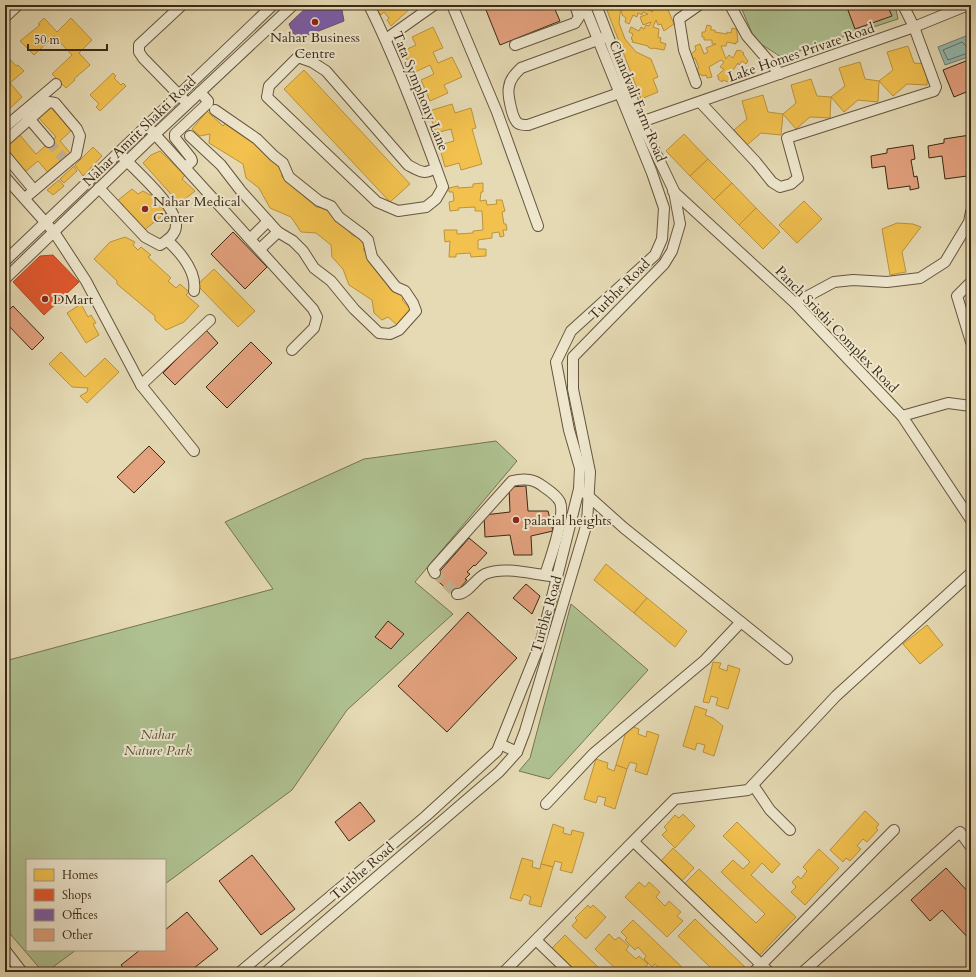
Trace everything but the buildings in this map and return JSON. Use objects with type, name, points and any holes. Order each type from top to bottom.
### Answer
[{"type":"street","points":[[5,17],[18,5]]},
{"type":"street","points":[[182,5],[139,45],[139,48],[143,58],[188,104]]},
{"type":"street","name":"Nahar Amrit Shakti Road","points":[[5,261],[273,5]]},
{"type":"street","name":"Nahar Amrit Shakti Road","points":[[5,279],[293,5]]},
{"type":"street","name":"Tata Symphony Lane","points":[[369,5],[386,39],[415,109],[436,167],[443,187],[436,199],[426,207],[398,211],[377,202],[267,97],[269,86],[298,57],[312,62],[326,72],[408,165],[423,173],[430,172],[436,167]]},
{"type":"street","points":[[386,39],[434,5]]},
{"type":"street","points":[[452,5],[497,112],[538,226]]},
{"type":"street","name":"Chandvali Farm Road","points":[[568,338],[571,331],[655,255],[662,239],[664,208],[624,92],[608,36],[596,5]]},
{"type":"street","points":[[696,83],[684,50],[679,19],[699,5]]},
{"type":"street","points":[[730,5],[747,36],[780,74]]},
{"type":"street","points":[[700,102],[756,162],[772,182],[780,187],[791,184],[798,178],[787,138],[934,92],[936,87],[914,27],[903,5]]},
{"type":"street","name":"Lake Homes Private Road","points":[[641,122],[914,27],[968,5]]},
{"type":"street","points":[[515,45],[575,23],[579,17],[581,6]]},
{"type":"street","name":"Chandvali Farm Road","points":[[581,6],[624,92],[641,122],[674,191]]},
{"type":"street","points":[[608,36],[520,68],[512,77],[508,88],[510,102],[516,121],[521,125],[528,125],[624,92]]},
{"type":"street","points":[[5,141],[56,84]]},
{"type":"street","points":[[188,164],[192,161],[191,158],[175,138],[175,134],[208,103],[200,92]]},
{"type":"street","points":[[5,128],[49,102],[54,103],[78,129],[80,136],[76,155],[25,198]]},
{"type":"street","points":[[190,136],[221,165],[278,232],[293,241],[303,251],[314,268],[331,281],[354,309],[380,333],[390,334],[399,330],[416,311],[413,303],[405,291],[396,287],[372,257],[368,240],[340,217],[331,206],[319,201],[289,177],[283,163],[251,134],[215,110]]},
{"type":"street","points":[[27,116],[49,142]]},
{"type":"street","points":[[149,124],[313,309],[317,317],[314,328],[292,350]]},
{"type":"street","points":[[157,133],[188,164],[318,311]]},
{"type":"street","points":[[99,188],[145,237],[160,245],[174,232],[176,225],[174,216],[168,206],[118,153]]},
{"type":"street","points":[[5,155],[34,190]]},
{"type":"street","points":[[5,177],[54,232],[86,281],[141,385],[194,451]]},
{"type":"street","name":"Panch Sristhi Complex Road","points":[[656,185],[674,191],[795,303],[902,416],[971,520]]},
{"type":"street","name":"Turbhe Road","points":[[266,972],[499,772],[518,752],[553,642],[587,523],[590,472],[573,389],[573,357],[664,264],[672,251],[680,224],[674,191]]},
{"type":"street","points":[[795,303],[834,282],[853,280],[887,282],[920,278],[945,262],[969,222],[971,212]]},
{"type":"street","points":[[252,237],[268,221]]},
{"type":"street","points":[[262,247],[278,232]]},
{"type":"street","points":[[167,240],[183,258],[192,273],[194,291]]},
{"type":"street","points":[[971,282],[956,296],[971,342]]},
{"type":"street","points":[[141,385],[210,320]]},
{"type":"street","points":[[240,972],[426,816],[497,751],[541,641],[579,489],[580,468],[569,430],[556,362],[568,338],[583,346]]},
{"type":"street","points":[[902,416],[948,403],[971,406]]},
{"type":"street","points":[[434,573],[433,569],[512,481],[526,479],[538,481],[560,502],[561,515],[546,575]]},
{"type":"street","points":[[579,489],[589,496],[624,528],[787,659]]},
{"type":"street","points":[[457,594],[463,593],[480,577],[492,572],[502,571],[546,575],[570,582]]},
{"type":"street","points":[[504,972],[675,799],[748,790],[836,696],[971,573]]},
{"type":"street","points":[[546,804],[594,753],[700,665],[741,622]]},
{"type":"street","points":[[541,641],[553,642]]},
{"type":"street","points":[[500,744],[518,752]]},
{"type":"street","points":[[753,785],[770,810],[790,830]]},
{"type":"street","points":[[754,972],[894,830]]},
{"type":"street","points":[[803,972],[960,832],[971,847]]},
{"type":"street","points":[[634,842],[769,972]]},
{"type":"street","points":[[536,940],[569,972]]},
{"type":"street","points":[[5,950],[22,972]]},
{"type":"green space","points":[[740,5],[895,5],[898,19],[781,57],[761,44],[752,33]]},
{"type":"green space","name":"Nahar Nature Park","points":[[496,441],[517,461],[415,582],[453,614],[347,710],[292,790],[166,883],[166,859],[26,859],[26,951],[75,951],[46,972],[43,972],[5,928],[5,661],[273,589],[225,522],[364,459]]},
{"type":"green space","points":[[571,604],[648,670],[549,779],[519,771],[530,758]]},
{"type":"water","points":[[966,36],[971,49],[971,56],[945,65],[938,47]]},
{"type":"tunnel","points":[[49,142],[66,161]]},
{"type":"tunnel","points":[[435,573],[457,594]]},
{"type":"place","name":"Nahar Business Centre","points":[[315,22]]},
{"type":"place","name":"Nahar Medical Center","points":[[145,209]]},
{"type":"place","name":"DMart","points":[[45,299]]},
{"type":"place","name":"palatial heights","points":[[516,520]]}]
